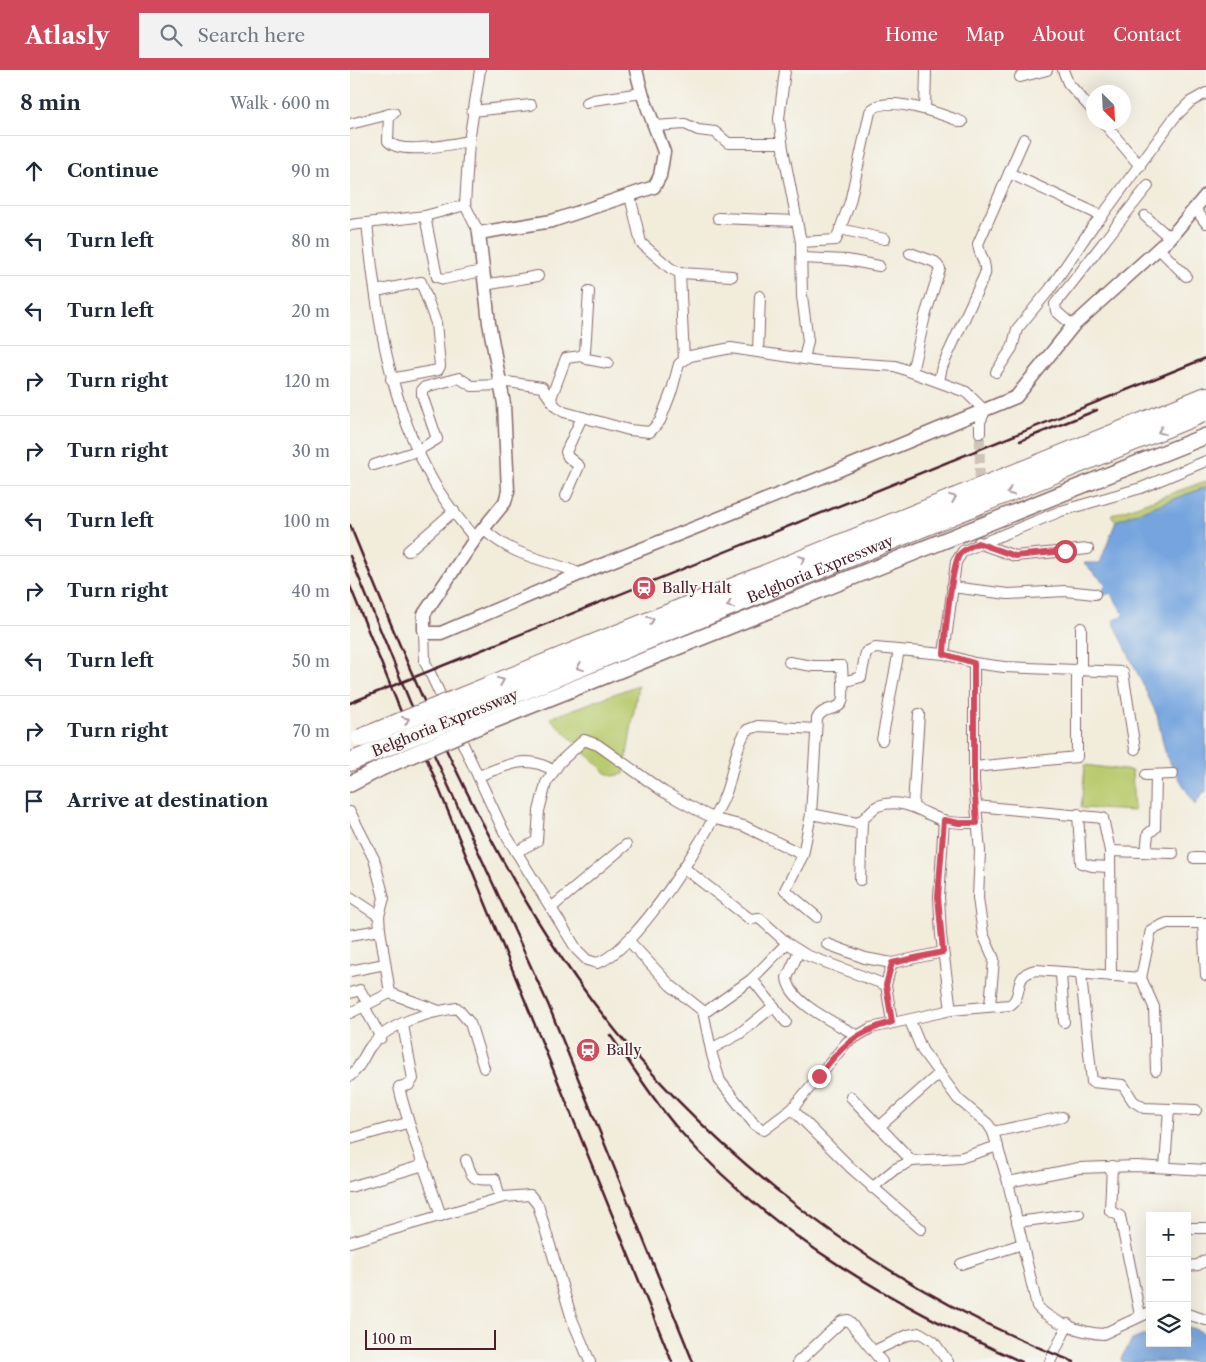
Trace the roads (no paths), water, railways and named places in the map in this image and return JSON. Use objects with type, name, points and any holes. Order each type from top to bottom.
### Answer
[{"type":"highway","name":"Belghoria Expressway","points":[[355,741],[1206,396]]},
{"type":"highway","name":"Belghoria Expressway","points":[[350,762],[464,724],[1206,412]]},
{"type":"main road","points":[[350,784],[464,724],[1206,436]]},
{"type":"street","points":[[480,70],[472,111],[466,206],[479,233],[484,285],[504,404],[508,491],[505,502],[475,539],[424,614],[425,662],[504,832],[577,950],[592,962],[602,961],[628,940],[684,868],[715,819],[747,730],[758,726],[816,729]]},
{"type":"street","points":[[479,233],[552,221],[654,187],[660,176],[664,152],[642,93],[636,70]]},
{"type":"street","points":[[785,70],[779,119],[801,242],[802,296],[808,341],[804,359]]},
{"type":"street","points":[[925,109],[926,70]]},
{"type":"street","points":[[1020,77],[1047,70]]},
{"type":"street","points":[[1063,70],[1068,83],[1086,103]]},
{"type":"street","points":[[586,103],[592,100],[642,93]]},
{"type":"street","points":[[996,372],[1012,348],[1016,329],[1050,289],[1093,226],[1140,166],[1174,118],[1190,102],[1206,93]]},
{"type":"street","points":[[801,242],[836,240],[850,202],[867,122],[872,108],[884,104],[925,109],[962,122]]},
{"type":"street","points":[[472,111],[531,105]]},
{"type":"street","points":[[350,124],[392,113],[388,141],[392,145],[425,148],[469,141]]},
{"type":"street","points":[[655,126],[685,124],[698,130],[715,132],[728,143],[782,142]]},
{"type":"street","points":[[1110,130],[1140,166]]},
{"type":"street","points":[[939,380],[942,366],[985,274],[986,265],[980,254],[978,244],[1024,140]]},
{"type":"street","points":[[1009,173],[1102,216]]},
{"type":"street","points":[[1073,326],[1056,312],[1055,304],[1091,262],[1107,236],[1148,186]]},
{"type":"street","points":[[424,630],[430,633],[442,633],[581,574],[1016,397],[1073,326],[1159,249],[1196,210],[1206,195]]},
{"type":"street","points":[[630,196],[641,243],[670,268],[680,273],[732,276]]},
{"type":"street","points":[[350,224],[425,216],[466,206]]},
{"type":"street","points":[[1196,210],[1206,223]]},
{"type":"street","points":[[425,216],[437,277],[444,279],[482,271]]},
{"type":"street","points":[[1145,216],[1170,238]]},
{"type":"street","points":[[718,218],[797,221]]},
{"type":"street","points":[[367,223],[376,291],[396,399],[417,451],[435,485],[475,539]]},
{"type":"street","points":[[1093,226],[1107,236]]},
{"type":"street","points":[[840,229],[885,239]]},
{"type":"street","points":[[1159,249],[1186,276]]},
{"type":"street","points":[[910,252],[936,262],[940,269],[925,316],[912,372]]},
{"type":"street","points":[[802,258],[847,260],[879,266]]},
{"type":"street","points":[[680,273],[684,360]]},
{"type":"street","points":[[484,285],[538,276]]},
{"type":"street","points":[[376,291],[420,282],[436,323],[440,366],[438,370],[391,378]]},
{"type":"street","points":[[581,356],[586,349],[589,291]]},
{"type":"street","points":[[758,352],[760,296]]},
{"type":"street","points":[[374,466],[417,451],[437,440],[422,395],[423,388],[459,378],[472,386],[500,383],[542,388],[556,407],[582,417],[629,430],[650,432],[660,421],[672,390],[679,364],[690,356],[731,348],[804,359],[895,366],[939,380],[970,395],[985,411]]},
{"type":"street","points":[[551,398],[564,361],[568,357],[581,356],[586,360],[608,363]]},
{"type":"street","points":[[980,433],[980,422],[985,411]]},
{"type":"street","points":[[566,496],[579,466],[566,452],[582,417]]},
{"type":"street","points":[[944,654],[952,587],[959,556],[962,551],[979,540],[1061,511],[1141,488],[1206,461]]},
{"type":"street","points":[[408,551],[454,511]]},
{"type":"street","points":[[483,529],[500,544],[515,552],[581,574]]},
{"type":"street","points":[[979,540],[1015,556],[1088,550]]},
{"type":"street","points":[[952,587],[1008,594],[1065,591],[1095,594]]},
{"type":"street","points":[[974,767],[1077,757],[1081,628]]},
{"type":"street","points":[[843,682],[861,677],[866,652],[870,650],[899,650],[944,654],[974,663],[1004,667],[1123,672],[1135,749]]},
{"type":"street","points":[[882,740],[899,650]]},
{"type":"street","points":[[789,662],[813,666],[842,666],[842,703],[839,706],[824,710],[818,715],[811,814],[803,855],[785,890],[817,918]]},
{"type":"street","points":[[974,663],[974,767],[980,851],[979,906],[983,934],[994,959],[990,1006]]},
{"type":"street","points":[[913,806],[918,714]]},
{"type":"street","points":[[516,852],[537,841],[542,794],[546,782],[580,742],[590,741],[664,792],[715,819],[744,826],[803,855]]},
{"type":"street","points":[[478,776],[524,761],[535,761],[554,771]]},
{"type":"street","points":[[1146,852],[1148,834],[1155,828],[1151,775],[1174,774]]},
{"type":"street","points":[[811,814],[848,822],[862,820],[878,806],[900,804],[913,806],[944,820],[959,823],[977,823]]},
{"type":"street","points":[[976,806],[1078,814],[1103,818],[1110,851],[1112,976]]},
{"type":"street","points":[[350,812],[374,859],[384,898],[380,916],[380,930],[390,994]]},
{"type":"street","points":[[1078,814],[1081,863],[1109,867]]},
{"type":"street","points":[[860,880],[862,820]]},
{"type":"street","points":[[944,820],[938,897],[951,1010]]},
{"type":"street","points":[[551,908],[626,845]]},
{"type":"street","points":[[1110,851],[1173,853]]},
{"type":"street","points":[[1194,858],[1206,858]]},
{"type":"street","points":[[684,868],[750,919],[762,920],[787,943],[799,951],[848,972],[886,985]]},
{"type":"street","points":[[350,897],[380,916]]},
{"type":"street","points":[[1156,1070],[1154,1006],[1141,978],[1151,930],[1167,923],[1204,923],[1206,975]]},
{"type":"street","points":[[350,935],[380,930]]},
{"type":"street","points":[[628,940],[659,974],[704,1014],[720,1081],[760,1130],[770,1127],[792,1109],[831,1059],[847,1042],[871,1028],[892,1022],[910,1021],[951,1010],[1013,1003],[1021,978],[1025,973],[1042,970],[1081,975],[1141,978]]},
{"type":"street","points":[[704,1014],[752,979],[787,943]]},
{"type":"street","points":[[827,944],[865,958],[892,963],[943,952]]},
{"type":"street","points":[[799,951],[787,978],[792,992],[803,1004],[858,1036]]},
{"type":"street","points":[[892,963],[886,985],[892,1022]]},
{"type":"street","points":[[350,971],[385,964]]},
{"type":"street","points":[[1061,973],[1064,1022]]},
{"type":"street","points":[[1081,975],[1091,1081],[1123,1086],[1133,1101],[1144,1108],[1196,1110]]},
{"type":"street","points":[[752,979],[786,1022]]},
{"type":"street","points":[[350,993],[360,990],[380,1038]]},
{"type":"street","points":[[350,1013],[390,994],[439,1011]]},
{"type":"street","points":[[711,1049],[739,1034],[774,1006]]},
{"type":"street","points":[[350,1076],[355,1072],[370,1047],[388,1032],[439,1011],[457,1008],[470,1023],[484,1068]]},
{"type":"street","points":[[910,1021],[922,1050],[958,1099],[988,1124],[993,1132],[1008,1182],[1037,1306],[1043,1312],[1068,1324],[1103,1334],[1145,1313],[1120,1216],[1110,1211],[1112,1166]]},
{"type":"street","points":[[403,1025],[413,1078],[409,1085],[399,1087],[408,1123],[441,1216]]},
{"type":"street","points":[[879,1127],[940,1073]]},
{"type":"street","points":[[851,1097],[912,1161]]},
{"type":"street","points":[[792,1109],[872,1188],[921,1229]]},
{"type":"street","points":[[1165,1167],[1169,1109]]},
{"type":"street","points":[[993,1132],[1062,1118]]},
{"type":"street","points":[[350,1139],[408,1123]]},
{"type":"street","points":[[872,1188],[895,1169],[912,1161],[960,1158],[998,1146]]},
{"type":"street","points":[[466,1160],[471,1176],[476,1180],[495,1179],[500,1198]]},
{"type":"street","points":[[350,1187],[424,1166]]},
{"type":"street","points":[[1008,1182],[1079,1168],[1112,1166],[1206,1170]]},
{"type":"street","points":[[350,1242],[500,1198],[530,1195],[538,1205],[572,1319],[590,1362]]},
{"type":"street","points":[[1017,1222],[1079,1214]]},
{"type":"street","points":[[1191,1228],[1206,1228]]},
{"type":"street","points":[[960,1264],[1022,1244]]},
{"type":"street","points":[[1191,1266],[1198,1265],[1206,1260]]},
{"type":"street","points":[[1191,1315],[1206,1320]]},
{"type":"street","points":[[798,1362],[845,1320],[850,1321],[882,1362]]},
{"type":"street","points":[[1050,1362],[1068,1324]]},
{"type":"street","points":[[874,1351],[908,1335],[920,1333],[933,1341],[948,1362]]},
{"type":"water","points":[[1206,487],[1206,792],[1203,792],[1195,805],[1166,756],[1157,715],[1113,621],[1124,615],[1111,593],[1099,597],[1106,585],[1084,563],[1100,563],[1116,521]]},
{"type":"water","points":[[1191,1328],[1206,1334],[1206,1362],[1122,1362],[1121,1358],[1132,1340],[1146,1335],[1146,1347],[1191,1347]]},
{"type":"tunnel","points":[[979,538],[980,433]]},
{"type":"railway","points":[[350,703],[1206,358]]},
{"type":"railway","points":[[1020,441],[1097,410]]},
{"type":"railway","points":[[350,525],[393,630],[439,734],[489,836],[546,934],[595,1004],[650,1071],[711,1133],[776,1190],[846,1241],[919,1288],[995,1328],[1074,1362]]},
{"type":"railway","points":[[350,556],[410,702],[548,1004],[693,1362]]},
{"type":"railway","points":[[350,586],[412,739]]},
{"type":"railway","points":[[415,730],[672,1362]]},
{"type":"railway","points":[[610,1035],[679,1130],[715,1168],[754,1203],[795,1235],[882,1292],[928,1317],[1022,1362]]},
{"type":"place","name":"Bally Halt","points":[[644,588]]},
{"type":"place","name":"Bally","points":[[588,1050]]}]
